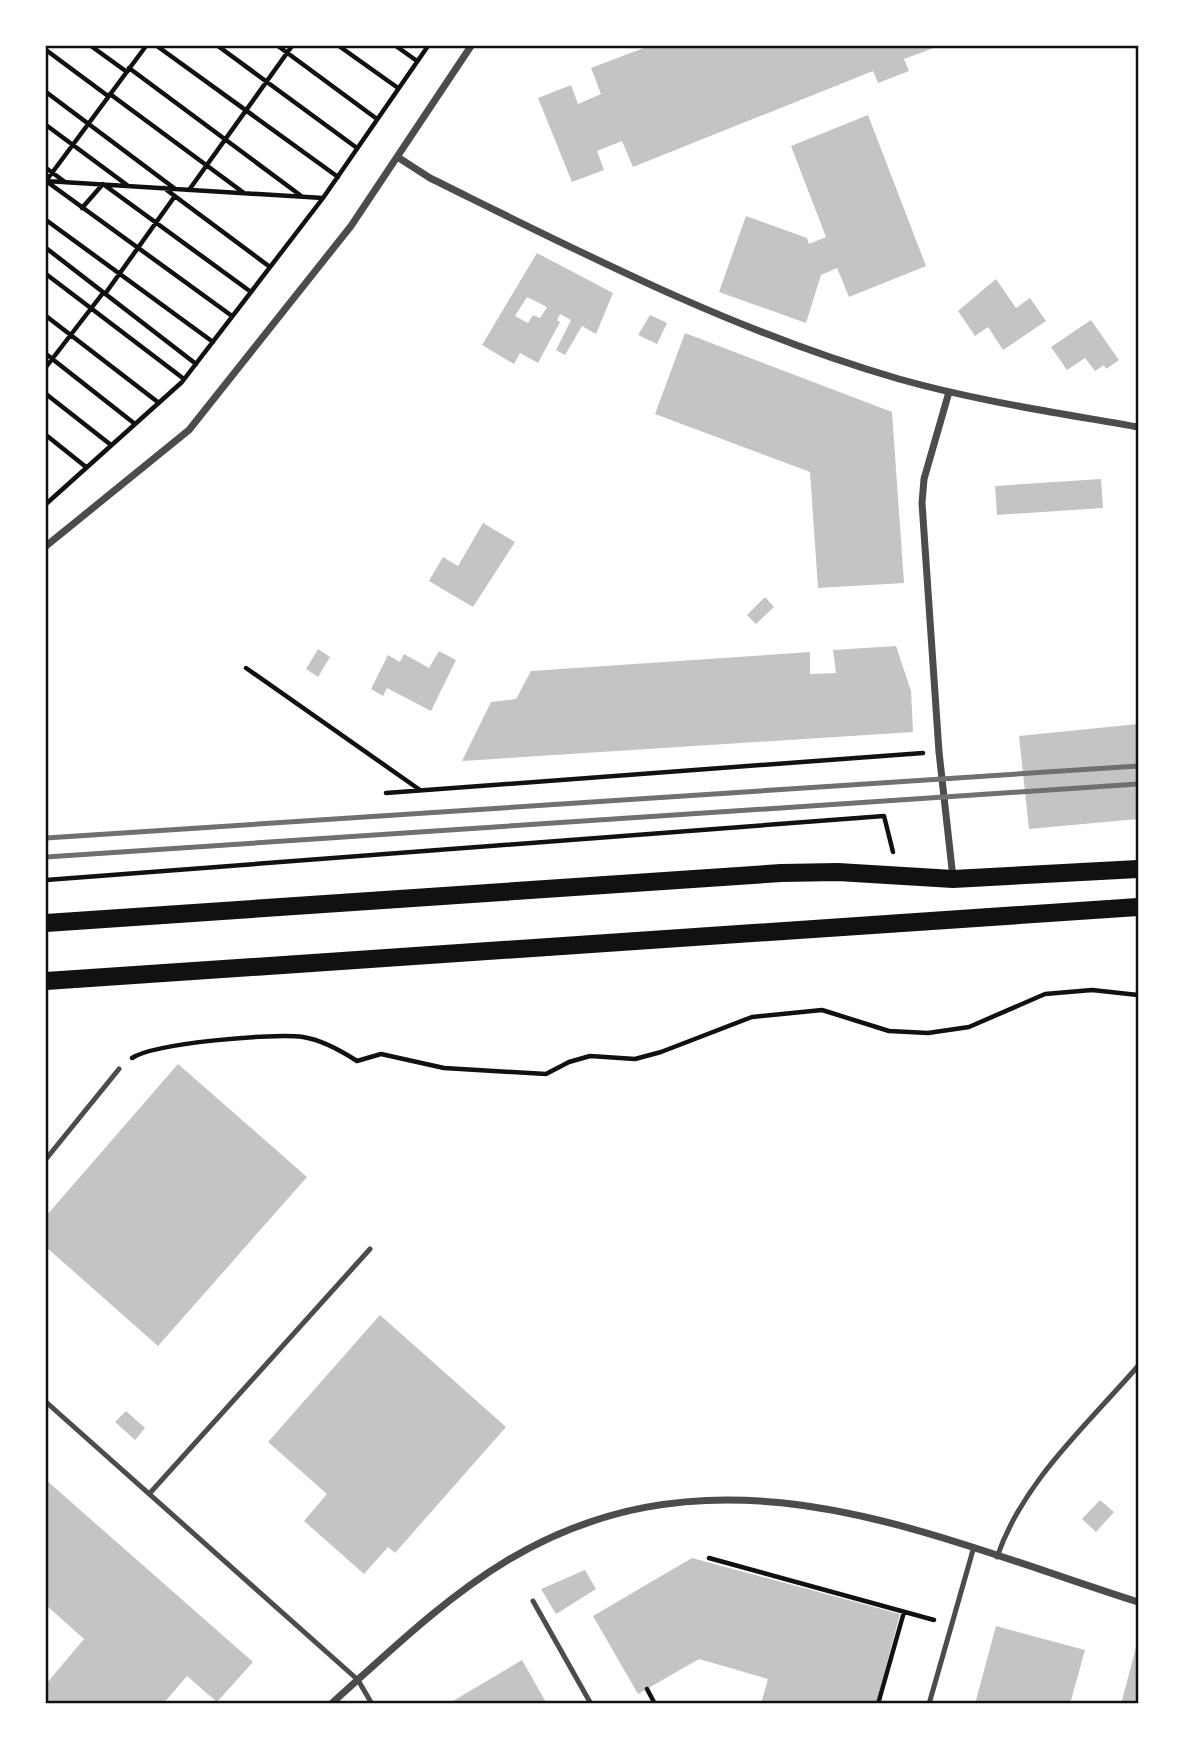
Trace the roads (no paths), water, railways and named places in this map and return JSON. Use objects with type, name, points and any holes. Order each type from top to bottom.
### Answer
[{"type":"main road","points":[[46,923],[781,873],[838,872],[953,879],[1139,869]]},
{"type":"main road","points":[[46,981],[1139,907]]},
{"type":"street","points":[[46,546],[188,430],[351,226],[399,158],[407,138],[471,46]]},
{"type":"street","points":[[399,158],[439,183],[701,308],[845,362],[949,392],[1139,428]]},
{"type":"street","points":[[949,392],[924,480],[922,503],[939,752],[953,879]]},
{"type":"street","points":[[331,1703],[437,1612],[507,1561],[580,1525],[653,1506],[728,1498],[791,1502],[860,1514],[1139,1602]]},
{"type":"lane","points":[[46,1159],[119,1069]]},
{"type":"lane","points":[[150,1493],[370,1249]]},
{"type":"lane","points":[[997,1557],[1009,1523],[1037,1481],[1139,1366]]},
{"type":"lane","points":[[46,1402],[358,1680],[372,1703]]},
{"type":"lane","points":[[929,1703],[973,1549]]},
{"type":"lane","points":[[533,1601],[591,1703]]},
{"type":"railway","points":[[46,838],[1138,766]]},
{"type":"railway","points":[[46,857],[1138,784]]}]
